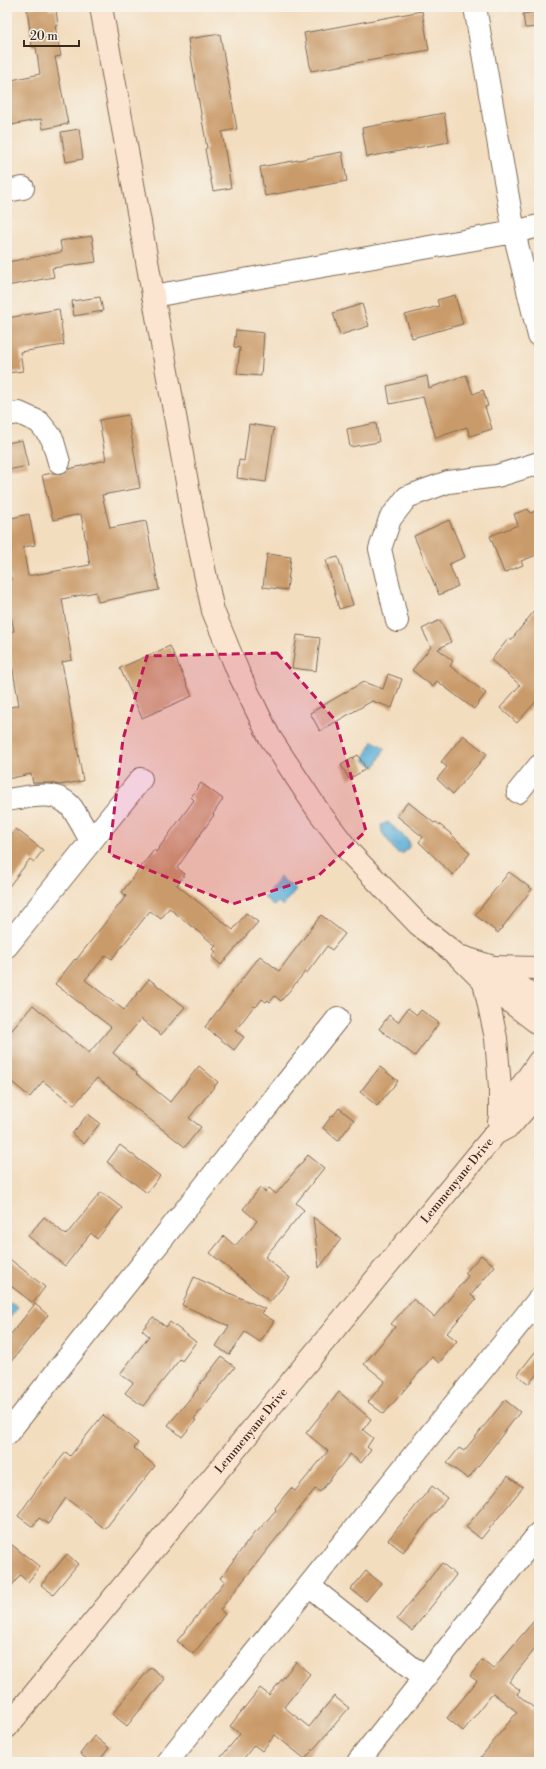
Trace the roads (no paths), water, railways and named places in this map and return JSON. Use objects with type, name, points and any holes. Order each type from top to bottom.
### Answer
[{"type":"street","points":[[101,7],[194,521],[213,611],[239,674],[269,736],[320,812],[351,854],[418,924],[457,955],[489,974],[539,1000]]},
{"type":"street","points":[[476,7],[514,232],[539,336]]},
{"type":"street","points":[[153,296],[514,232],[539,226]]},
{"type":"street","points":[[7,415],[19,413],[39,422],[52,438],[59,462]]},
{"type":"street","points":[[397,621],[380,548],[390,519],[407,497],[448,482],[497,476],[539,463]]},
{"type":"street","points":[[518,792],[539,766]]},
{"type":"street","points":[[7,946],[141,779]]},
{"type":"street","points":[[7,800],[43,795],[59,798],[71,808],[91,841]]},
{"type":"street","points":[[489,974],[539,968]]},
{"type":"street","points":[[489,974],[539,1024]]},
{"type":"street","points":[[489,974],[496,1038],[502,1126]]},
{"type":"street","points":[[7,1434],[338,1018]]},
{"type":"street","points":[[502,1126],[539,1061]]},
{"type":"street","points":[[502,1126],[539,1093]]},
{"type":"street","points":[[502,1126],[539,1115]]},
{"type":"street","name":"Lemmenyane Drive","points":[[7,1727],[502,1126]]},
{"type":"street","points":[[167,1762],[539,1299]]},
{"type":"street","points":[[358,1762],[539,1533]]},
{"type":"street","points":[[309,1586],[424,1678]]},
{"type":"water","points":[[373,741],[385,748],[375,767],[363,760]]},
{"type":"water","points":[[388,822],[409,841],[409,847],[404,853],[397,853],[382,832],[381,825]]},
{"type":"water","points":[[280,877],[296,890],[283,906],[278,902],[274,906],[264,897]]},
{"type":"water","points":[[11,1302],[18,1307],[9,1319],[7,1317],[7,1304],[8,1305]]}]
